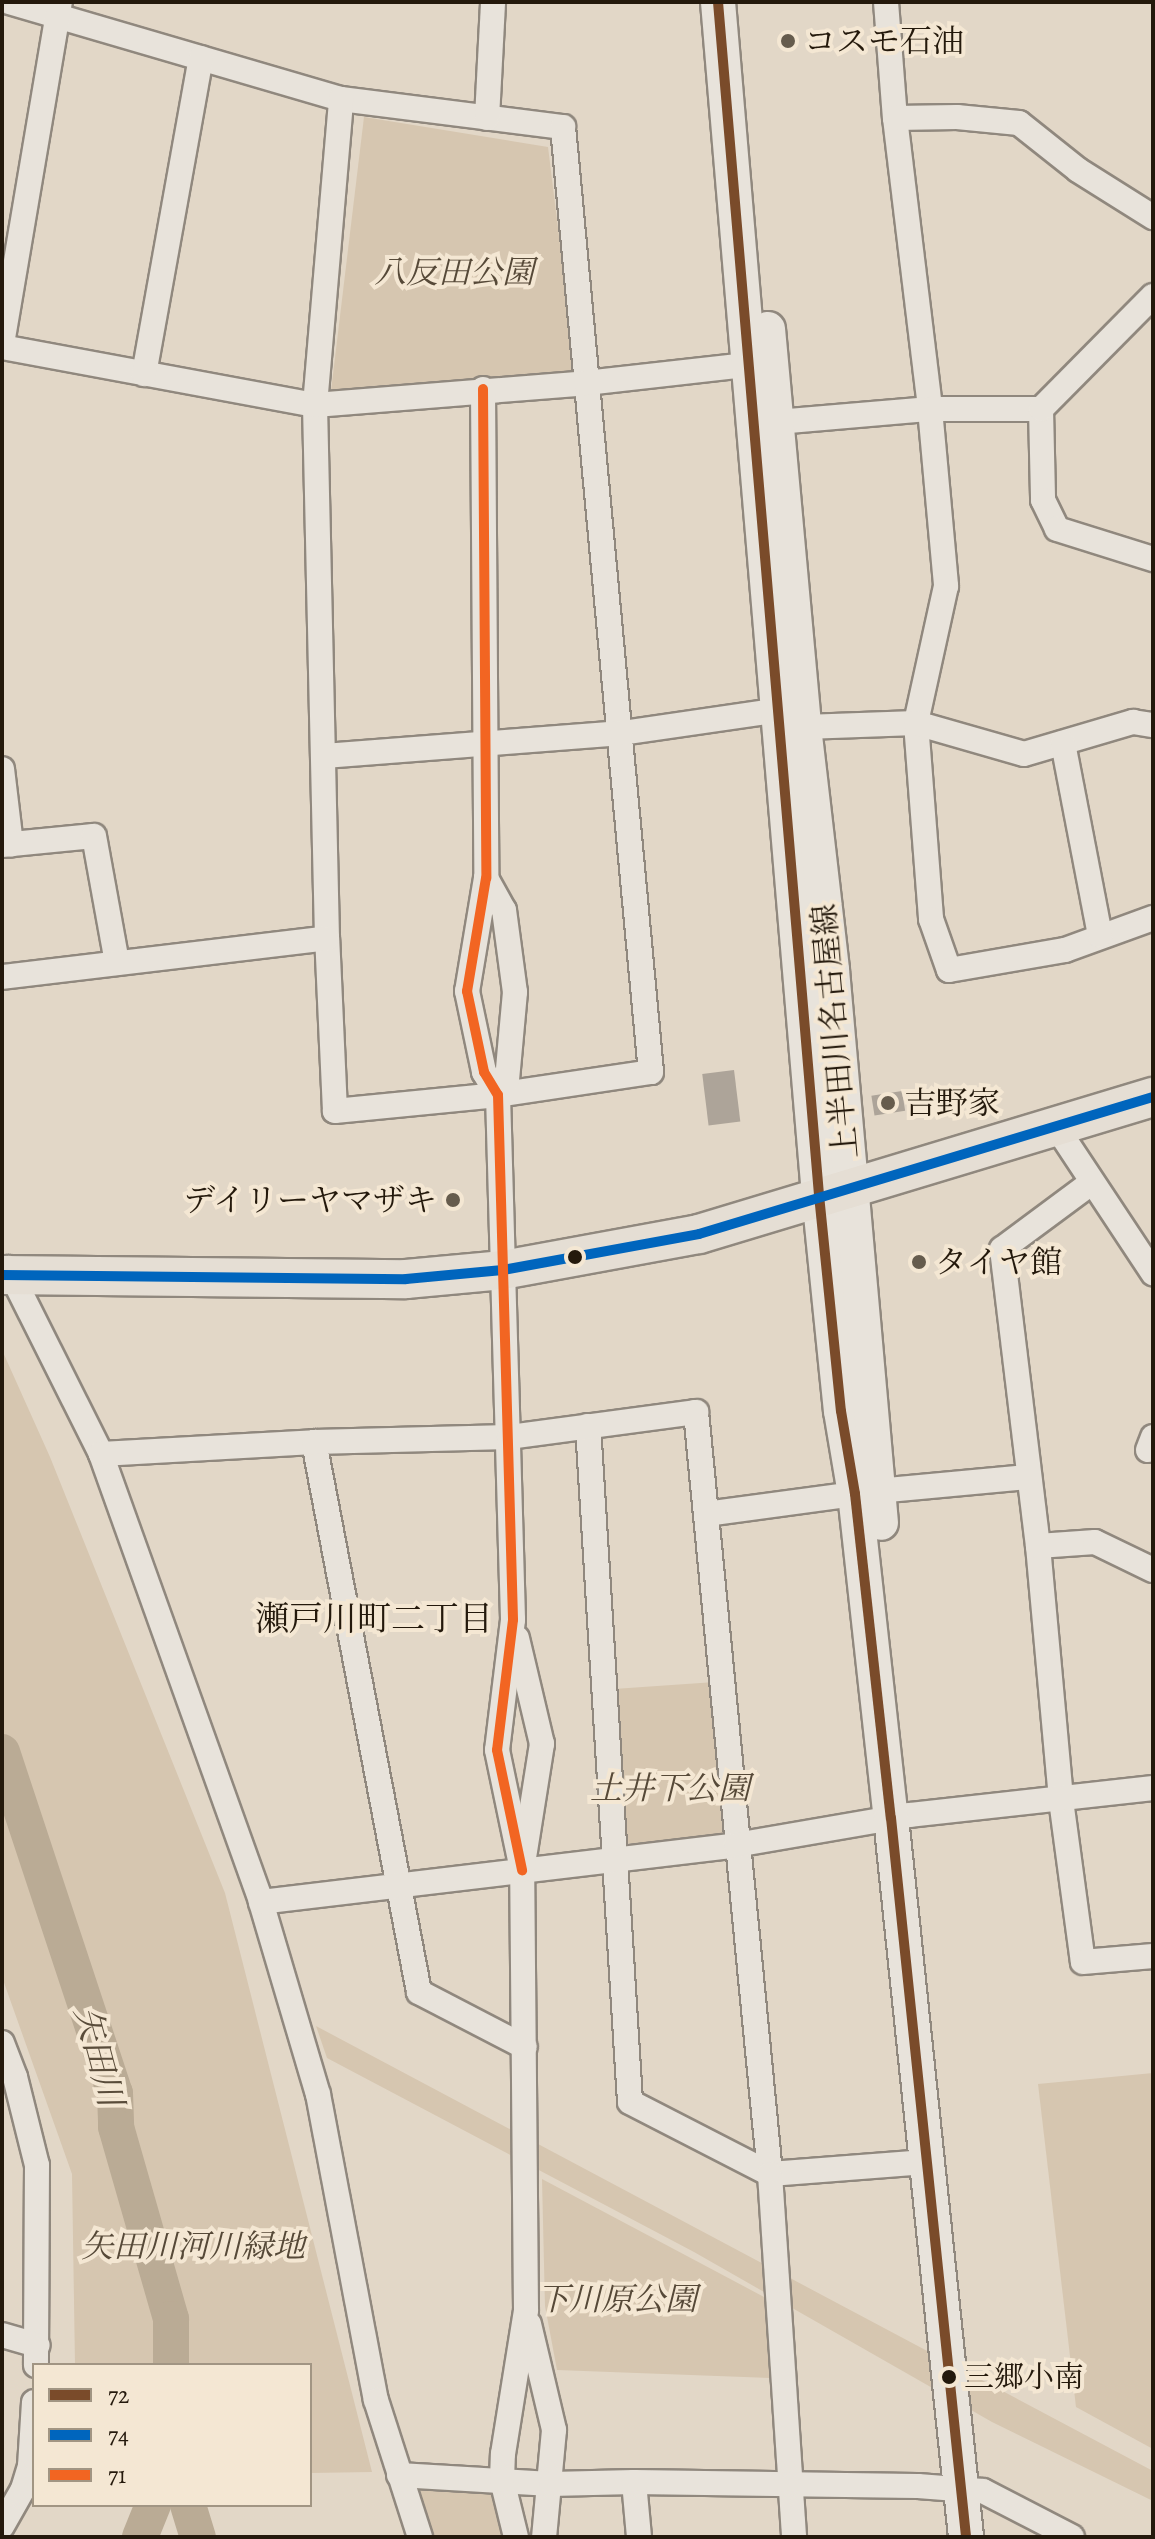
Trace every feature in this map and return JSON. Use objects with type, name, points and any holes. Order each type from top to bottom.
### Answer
[{"type":"main road","name":"上半田川名古屋線","points":[[718,2],[759,364],[792,719],[832,970],[834,1192],[972,2490],[966,2537]]},
{"type":"main road","name":"上半田川名古屋線","points":[[738,2],[759,364],[777,422],[792,719]]},
{"type":"main road","points":[[5,1270],[390,1279],[503,1270],[699,1234],[1153,1097]]},
{"type":"main road","name":"上半田川名古屋線","points":[[900,1816],[926,2162],[972,2490],[987,2537]]},
{"type":"street","points":[[9,2],[59,9],[201,58],[341,99],[563,127],[622,733],[651,1072],[498,1095],[335,1111],[327,938],[315,405],[341,99]]},
{"type":"street","points":[[487,118],[493,2]]},
{"type":"street","points":[[886,2],[895,118],[930,409],[946,586],[916,723],[931,919],[949,970],[1065,950],[1153,918]]},
{"type":"street","points":[[59,9],[2,345],[315,405],[586,383],[759,364]]},
{"type":"street","points":[[144,374],[201,58]]},
{"type":"street","points":[[895,118],[957,117],[1019,123],[1078,170],[1153,217]]},
{"type":"street","points":[[777,422],[930,409],[1041,409],[1153,296]]},
{"type":"street","points":[[483,389],[486,878],[467,991],[484,1072],[498,1095],[513,1620],[497,1750],[522,1870]]},
{"type":"street","points":[[1041,409],[1043,500],[1057,529],[1153,559]]},
{"type":"street","points":[[324,756],[792,719],[916,723],[1024,754],[1133,722],[1153,725]]},
{"type":"street","points":[[1063,743],[1100,935]]},
{"type":"street","points":[[2,769],[6,844],[94,836],[117,963]]},
{"type":"street","points":[[486,878],[504,910],[515,992],[507,1080],[498,1095]]},
{"type":"street","points":[[2,977],[327,938]]},
{"type":"street","points":[[1055,1125],[1153,1273]]},
{"type":"street","points":[[1091,1183],[1002,1249],[1027,1477],[1038,1546],[1061,1800],[1083,1962],[1153,1956]]},
{"type":"street","points":[[5,1270],[101,1454],[261,1902],[318,2094],[376,2400],[420,2537]]},
{"type":"street","points":[[101,1454],[314,1442],[509,1437],[696,1412],[770,2174],[794,2537]]},
{"type":"street","points":[[588,1426],[612,1859],[630,2102],[770,2174],[926,2162]]},
{"type":"street","points":[[314,1442],[419,1992],[525,2047]]},
{"type":"street","points":[[706,1514],[866,1493],[1027,1477]]},
{"type":"street","points":[[1038,1546],[1095,1542],[1153,1570]]},
{"type":"street","points":[[513,1620],[542,1744],[522,1870],[526,2310],[503,2454],[502,2480],[516,2537]]},
{"type":"street","points":[[261,1902],[736,1845],[900,1816],[1153,1788]]},
{"type":"street","points":[[2,2043],[15,2077],[37,2165],[37,2355],[5,2341]]},
{"type":"street","points":[[526,2310],[554,2430],[544,2537]]},
{"type":"street","points":[[2,2526],[23,2489],[30,2466],[32,2434]]},
{"type":"street","points":[[399,2475],[551,2484],[634,2482],[972,2490],[1072,2537]]},
{"type":"street","points":[[634,2482],[639,2537]]},
{"type":"green space","name":"八反田公園","points":[[364,117],[548,147],[576,374],[331,391]]},
{"type":"green space","name":"矢田川河川緑地","points":[[2,1350],[50,1457],[225,1893],[372,2472],[312,2473],[312,2363],[75,2363],[72,2174],[2,1977]]},
{"type":"green space","name":"土井下公園","points":[[715,1682],[726,1837],[621,1844],[610,1689]]},
{"type":"green space","points":[[316,2026],[1153,2471],[1153,2501],[992,2422],[694,2252],[327,2058]]},
{"type":"green space","points":[[1153,2073],[1153,2449],[1076,2407],[1038,2084]]},
{"type":"green space","name":"下川原公園","points":[[542,2179],[766,2298],[771,2378],[557,2370],[545,2306]]},
{"type":"green space","points":[[414,2487],[493,2490],[506,2537],[434,2537]]},
{"type":"building","points":[[734,1070],[740,1122],[709,1126],[702,1074]]},
{"type":"building","name":"吉野家","points":[[902,1091],[905,1111],[875,1116],[871,1096]]},
{"type":"waterway","name":"矢田川","points":[[2,1752],[115,2093],[116,2127],[171,2319],[171,2363]]},
{"type":"waterway","name":"矢田川","points":[[140,2537],[152,2507]]},
{"type":"waterway","points":[[189,2507],[198,2537]]},
{"type":"transit line","name":"72","points":[[718,2],[819,1195],[841,1411],[855,1494],[891,1818],[966,2537]]},
{"type":"transit line","name":"71","points":[[483,389],[486,878],[467,991],[484,1072],[498,1095],[513,1620],[497,1750],[522,1870]]},
{"type":"transit line","name":"74","points":[[2,1275],[406,1279],[503,1270],[699,1234],[1153,1097]]},
{"type":"place","name":"コスモ石油","points":[[788,41]]},
{"type":"place","name":"吉野家","points":[[888,1103]]},
{"type":"place","name":"デイリーヤマザキ","points":[[453,1200]]},
{"type":"place","name":"タイヤ館","points":[[919,1262]]},
{"type":"place","name":"三郷小南","points":[[949,2377]]},
{"type":"district","name":"瀬戸川町二丁目","points":[[374,1619]]}]
